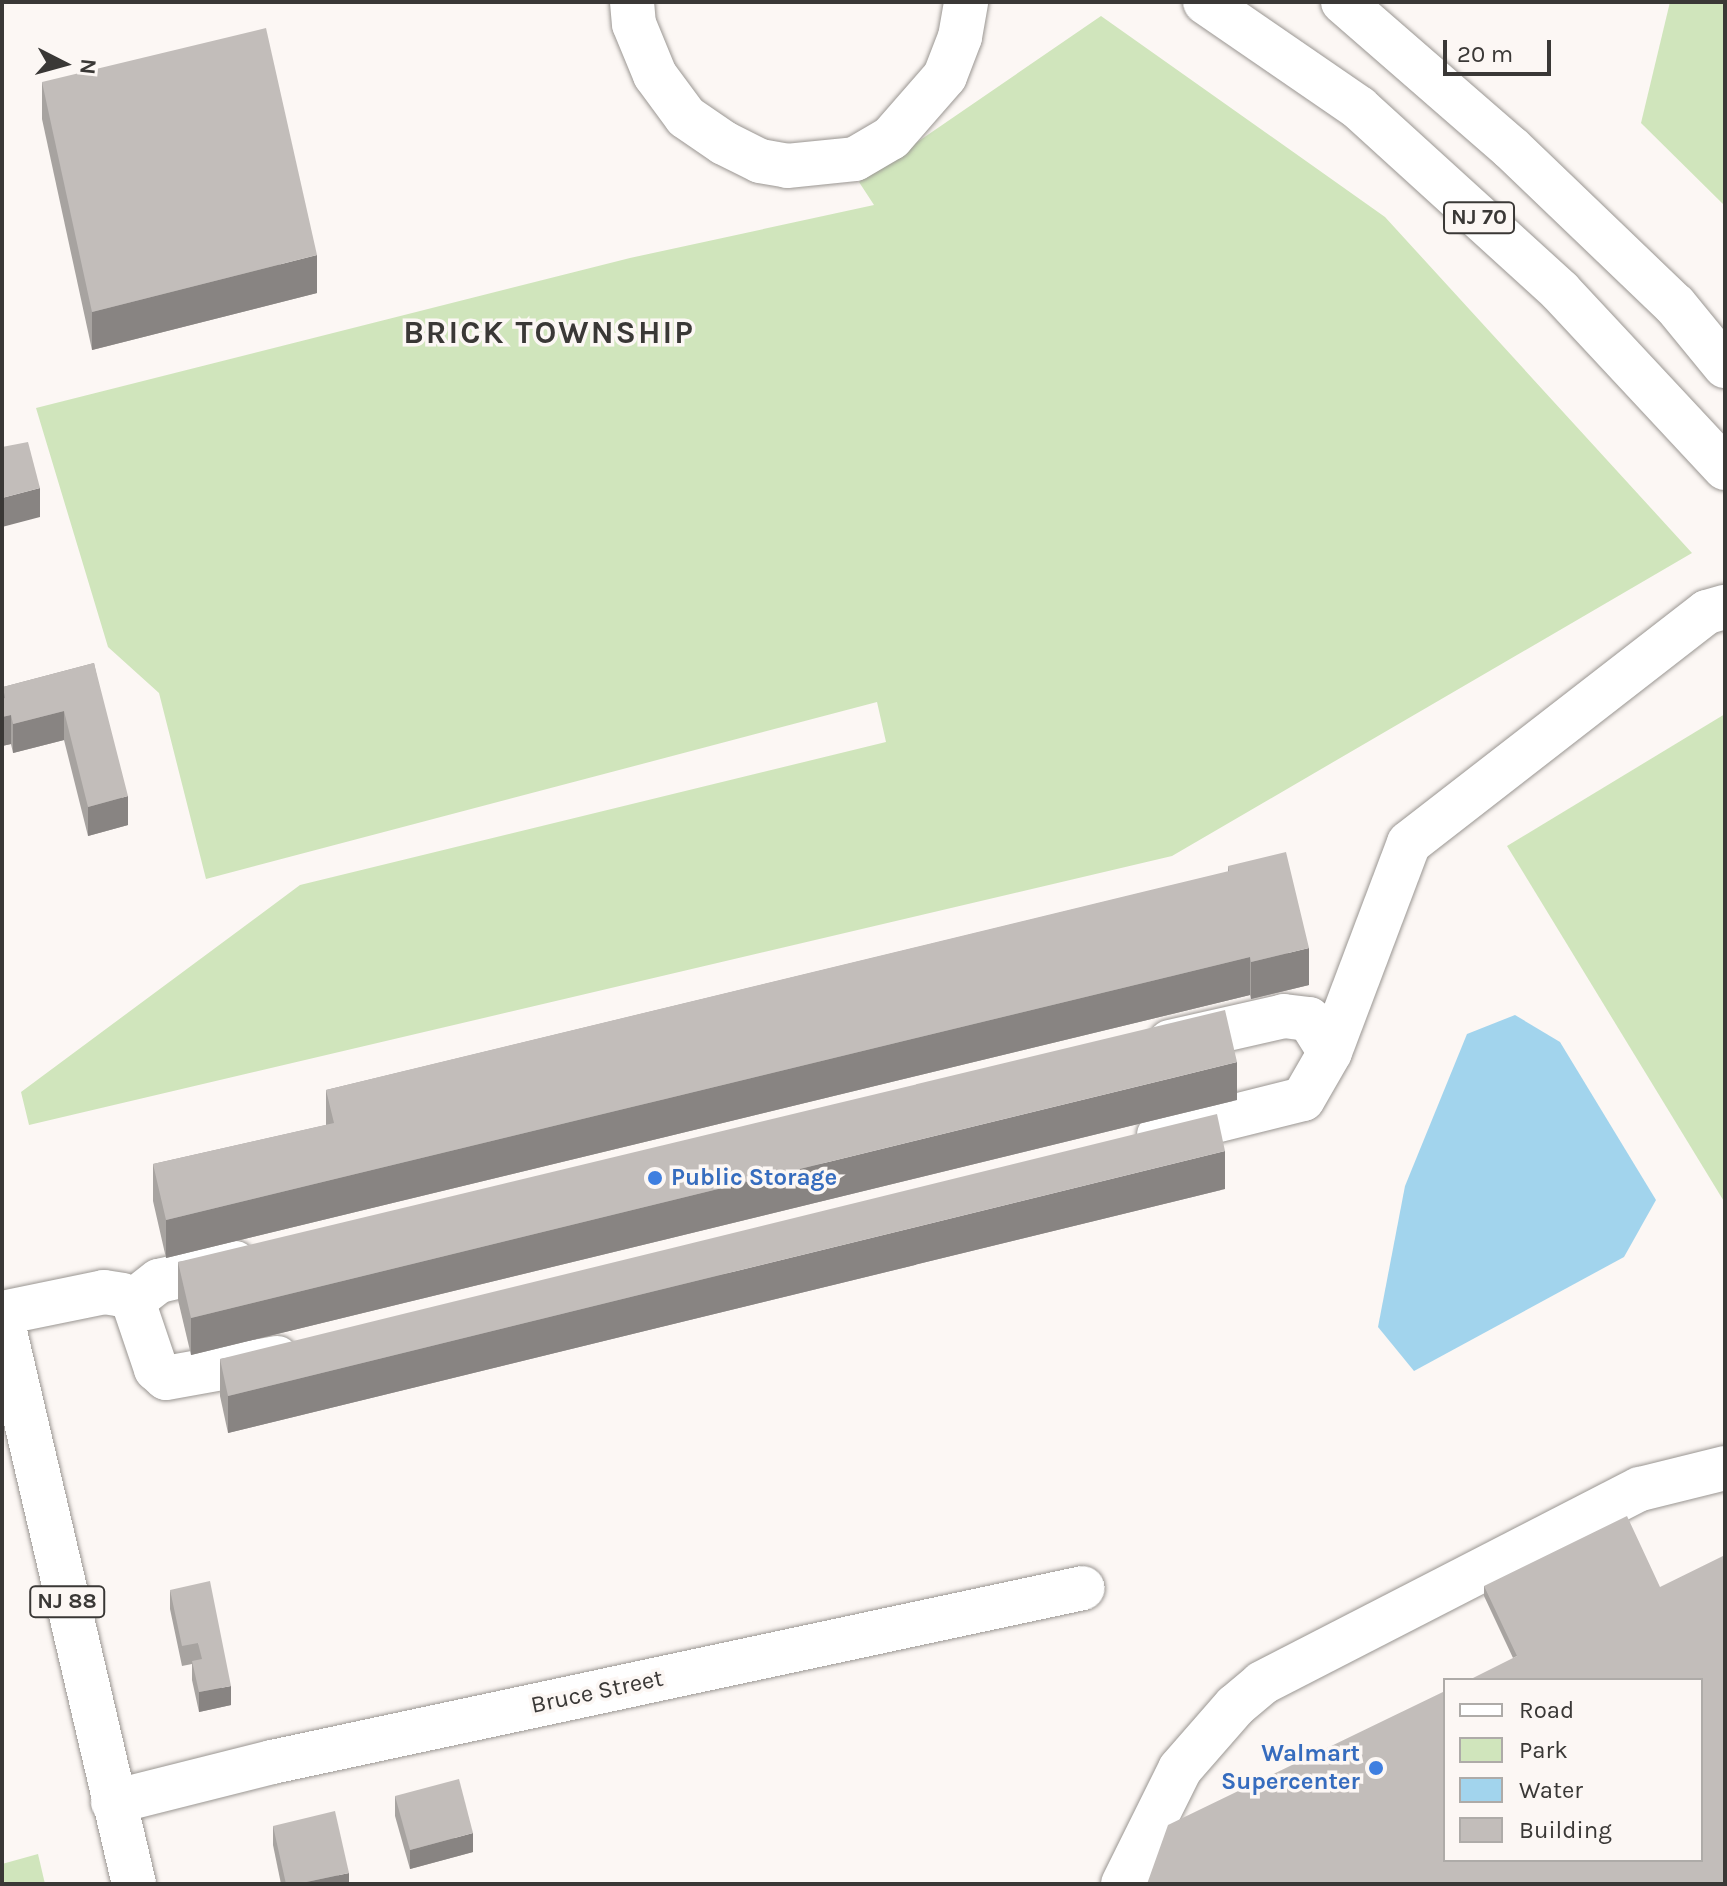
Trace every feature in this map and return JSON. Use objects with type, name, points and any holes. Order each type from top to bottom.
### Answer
[{"type":"main road","points":[[632,2],[634,24],[655,75],[686,117],[724,143],[760,161],[787,166],[855,159],[891,138],[945,76],[960,37],[966,2]]},
{"type":"main road","name":"NJ 70","points":[[1205,2],[1359,108],[1560,291],[1725,468]]},
{"type":"main road","name":"NJ 70","points":[[1343,2],[1511,148],[1675,305],[1725,366]]},
{"type":"main road","points":[[1119,1146],[1303,1099],[1330,1052],[1409,843],[1719,598]]},
{"type":"main road","points":[[1130,1051],[1284,1016],[1309,1019],[1330,1052]]},
{"type":"main road","points":[[133,1301],[159,1281],[267,1255]]},
{"type":"main road","points":[[2,1313],[104,1292],[133,1301]]},
{"type":"main road","points":[[133,1301],[156,1369],[166,1378],[323,1347]]},
{"type":"main road","name":"NJ 88","points":[[2,1319],[134,1884]]},
{"type":"main road","points":[[1123,1884],[1180,1769],[1235,1706],[1262,1683],[1640,1489],[1725,1468]]},
{"type":"main road","name":"Bruce Street","points":[[113,1802],[272,1762],[1083,1588]]},
{"type":"green space","points":[[1670,2],[1725,2],[1725,206],[1641,123]]},
{"type":"green space","points":[[1101,16],[1385,217],[1692,553],[1172,856],[29,1125],[21,1092],[300,885],[886,742],[877,702],[206,879],[159,693],[108,647],[36,408],[630,258],[874,205],[859,182]]},
{"type":"green space","points":[[1725,714],[1725,1203],[1507,846]]},
{"type":"green space","points":[[38,1854],[45,1884],[2,1884],[2,1864]]},
{"type":"water","points":[[1515,1015],[1560,1042],[1656,1200],[1624,1257],[1414,1371],[1378,1327],[1405,1186],[1467,1034]]},
{"type":"building","points":[[266,28],[317,255],[92,312],[42,82]]},
{"type":"building","points":[[28,442],[40,488],[2,498],[2,447]]},
{"type":"building","points":[[94,663],[128,796],[88,807],[64,711],[13,724],[11,715],[2,717],[2,699],[5,698],[3,687]]},
{"type":"building","points":[[1286,852],[1309,948],[1251,962],[1250,957],[166,1220],[153,1164],[334,1123],[326,1090],[1229,871],[1228,866]]},
{"type":"building","points":[[1225,1010],[1237,1062],[191,1318],[178,1262]]},
{"type":"building","points":[[1217,1114],[1225,1151],[228,1396],[220,1359]]},
{"type":"building","name":"Walmart Supercenter","points":[[1627,1516],[1660,1587],[1725,1555],[1725,1884],[1147,1884],[1168,1825],[1443,1692],[1443,1862],[1703,1862],[1703,1678],[1473,1678],[1517,1656],[1484,1586]]},
{"type":"building","points":[[210,1581],[231,1686],[199,1692],[192,1661],[202,1659],[198,1643],[182,1646],[170,1590]]},
{"type":"building","points":[[459,1779],[473,1833],[410,1850],[395,1796]]},
{"type":"building","points":[[335,1811],[349,1873],[286,1884],[273,1826]]},
{"type":"place","name":"Public Storage","points":[[655,1178]]},
{"type":"place","name":"Walmart Supercenter","points":[[1376,1768]]},
{"type":"district","name":"BRICK TOWNSHIP","points":[[549,333]]}]
